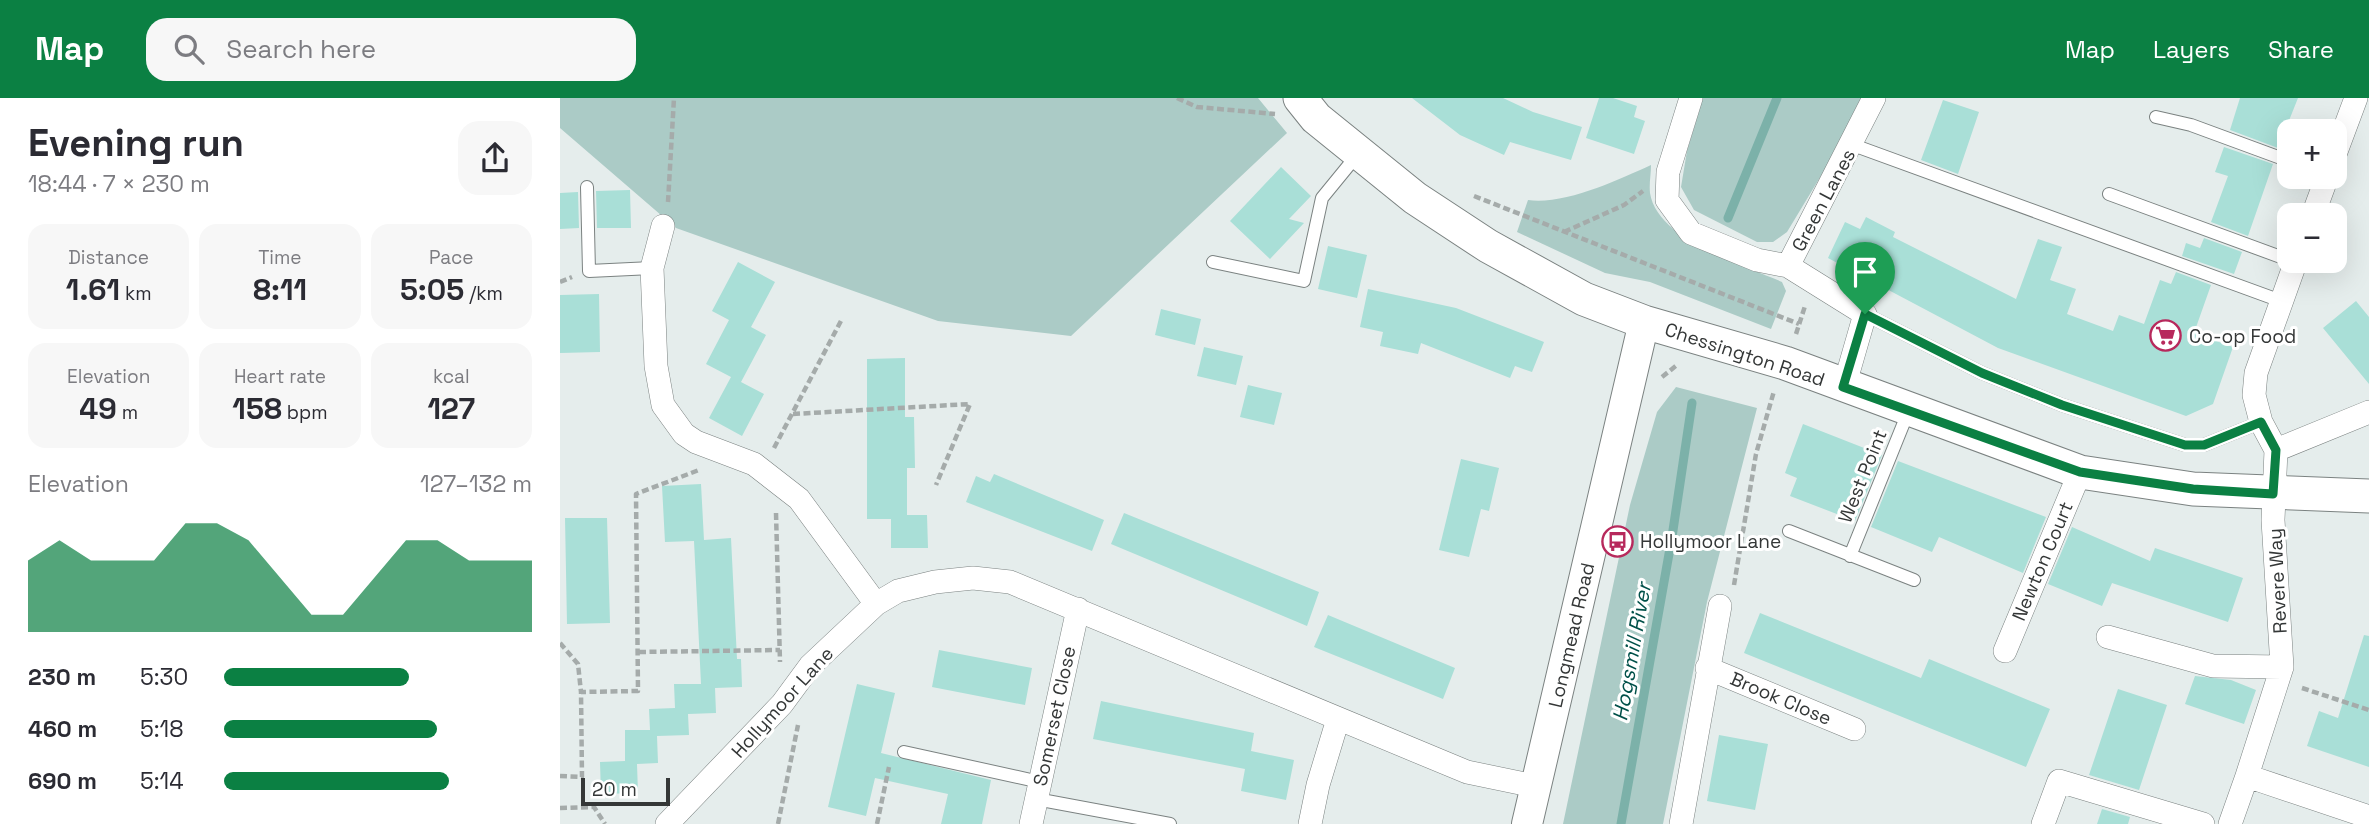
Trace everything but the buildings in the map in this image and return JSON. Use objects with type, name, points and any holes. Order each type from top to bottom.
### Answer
[{"type":"main road","name":"Chessington Road","points":[[1308,108],[1359,154],[1415,198],[1488,246],[1584,299],[1644,322],[1785,363],[1843,387],[2080,472],[2193,489],[2369,496]]},
{"type":"street","name":"Green Lanes","points":[[1691,98],[1668,172],[1667,200],[1691,233],[1757,261],[1788,266],[1853,145],[1874,98]]},
{"type":"street","points":[[2347,122],[2356,98]]},
{"type":"street","points":[[663,226],[652,268],[656,366],[663,405],[684,434],[715,450],[754,464],[799,499],[876,604]]},
{"type":"street","points":[[1788,266],[1865,314],[1843,387]]},
{"type":"street","points":[[2289,273],[2256,373],[2254,395],[2261,422],[2276,450],[2369,412]]},
{"type":"street","name":"Longmead Road","points":[[1527,824],[1644,322]]},
{"type":"street","name":"Revere Way","points":[[2230,824],[2280,674],[2273,494],[2276,450]]},
{"type":"street","name":"Newton Court","points":[[2005,651],[2080,472]]},
{"type":"street","name":"Hollymoor Lane","points":[[667,824],[782,705],[810,666],[876,604],[898,591],[973,578],[1010,582],[1467,772],[1535,786]]},
{"type":"street","name":"Brook Close","points":[[1681,824],[1720,606]]},
{"type":"street","name":"Somerset Close","points":[[1031,824],[1078,609]]},
{"type":"street","points":[[2108,637],[2213,666],[2280,674]]},
{"type":"street","name":"Brook Close","points":[[1707,668],[1854,729]]},
{"type":"street","points":[[1310,824],[1318,785],[1338,719]]},
{"type":"street","points":[[2247,776],[2369,817]]},
{"type":"street","points":[[2043,824],[2059,781],[2203,824]]},
{"type":"lane","points":[[2155,117],[2191,125],[2277,157]]},
{"type":"lane","points":[[1853,145],[2281,302]]},
{"type":"lane","points":[[1213,262],[1304,281],[1322,198],[1359,154]]},
{"type":"lane","points":[[587,187],[589,271],[652,268]]},
{"type":"lane","points":[[2109,194],[2277,255]]},
{"type":"lane","points":[[1865,314],[1982,373],[2062,405],[2185,445],[2204,445],[2261,422]]},
{"type":"lane","name":"West Point","points":[[1850,556],[1909,410]]},
{"type":"lane","points":[[1789,531],[1914,580]]},
{"type":"lane","points":[[904,752],[1038,791],[1170,824]]},
{"type":"path","points":[[663,226],[670,194],[674,98]]},
{"type":"path","points":[[1177,98],[1197,107],[1308,108]]},
{"type":"path","points":[[1563,232],[1624,205],[1668,172]]},
{"type":"path","points":[[1466,191],[1799,324]]},
{"type":"path","points":[[1794,340],[1813,283]]},
{"type":"path","points":[[1659,381],[1673,366],[1683,364]]},
{"type":"path","points":[[1763,386],[1774,390]]},
{"type":"path","points":[[792,414],[970,404],[936,485]]},
{"type":"path","points":[[581,692],[638,691],[636,494],[696,474],[715,450]]},
{"type":"path","points":[[560,643],[578,664],[582,776],[560,776]]},
{"type":"path","points":[[639,652],[780,650]]},
{"type":"path","points":[[2280,674],[2369,710]]},
{"type":"path","points":[[778,824],[799,719]]},
{"type":"path","points":[[877,824],[891,758],[904,752]]},
{"type":"path","points":[[560,808],[594,807],[605,824]]},
{"type":"green space","points":[[560,98],[1258,98],[1287,133],[1071,336],[938,321],[676,228],[560,128]]},
{"type":"green space","points":[[1703,98],[1862,98],[1842,141],[1787,232],[1773,242],[1757,242],[1694,210],[1681,187],[1687,151]]},
{"type":"green space","points":[[1651,165],[1650,193],[1656,210],[1668,224],[1704,249],[1782,282],[1786,291],[1771,329],[1650,282],[1605,273],[1517,232],[1528,200],[1543,201],[1574,195]]},
{"type":"green space","points":[[1676,387],[1757,408],[1707,602],[1663,824],[1563,824],[1630,505],[1657,412]]},
{"type":"waterway","name":"Hogsmill River","points":[[1728,218],[1777,98]]},
{"type":"waterway","name":"Hogsmill River","points":[[1621,824],[1672,537],[1692,403]]},
{"type":"place","name":"Co-op Food","points":[[2166,336]]},
{"type":"place","name":"Hollymoor Lane","points":[[1617,541]]},
{"type":"route","points":[[1865,314],[1982,373],[2062,405],[2185,445],[2204,445],[2261,422],[2276,450],[2273,494],[2193,489],[2080,472],[1843,387],[1865,314]]}]
